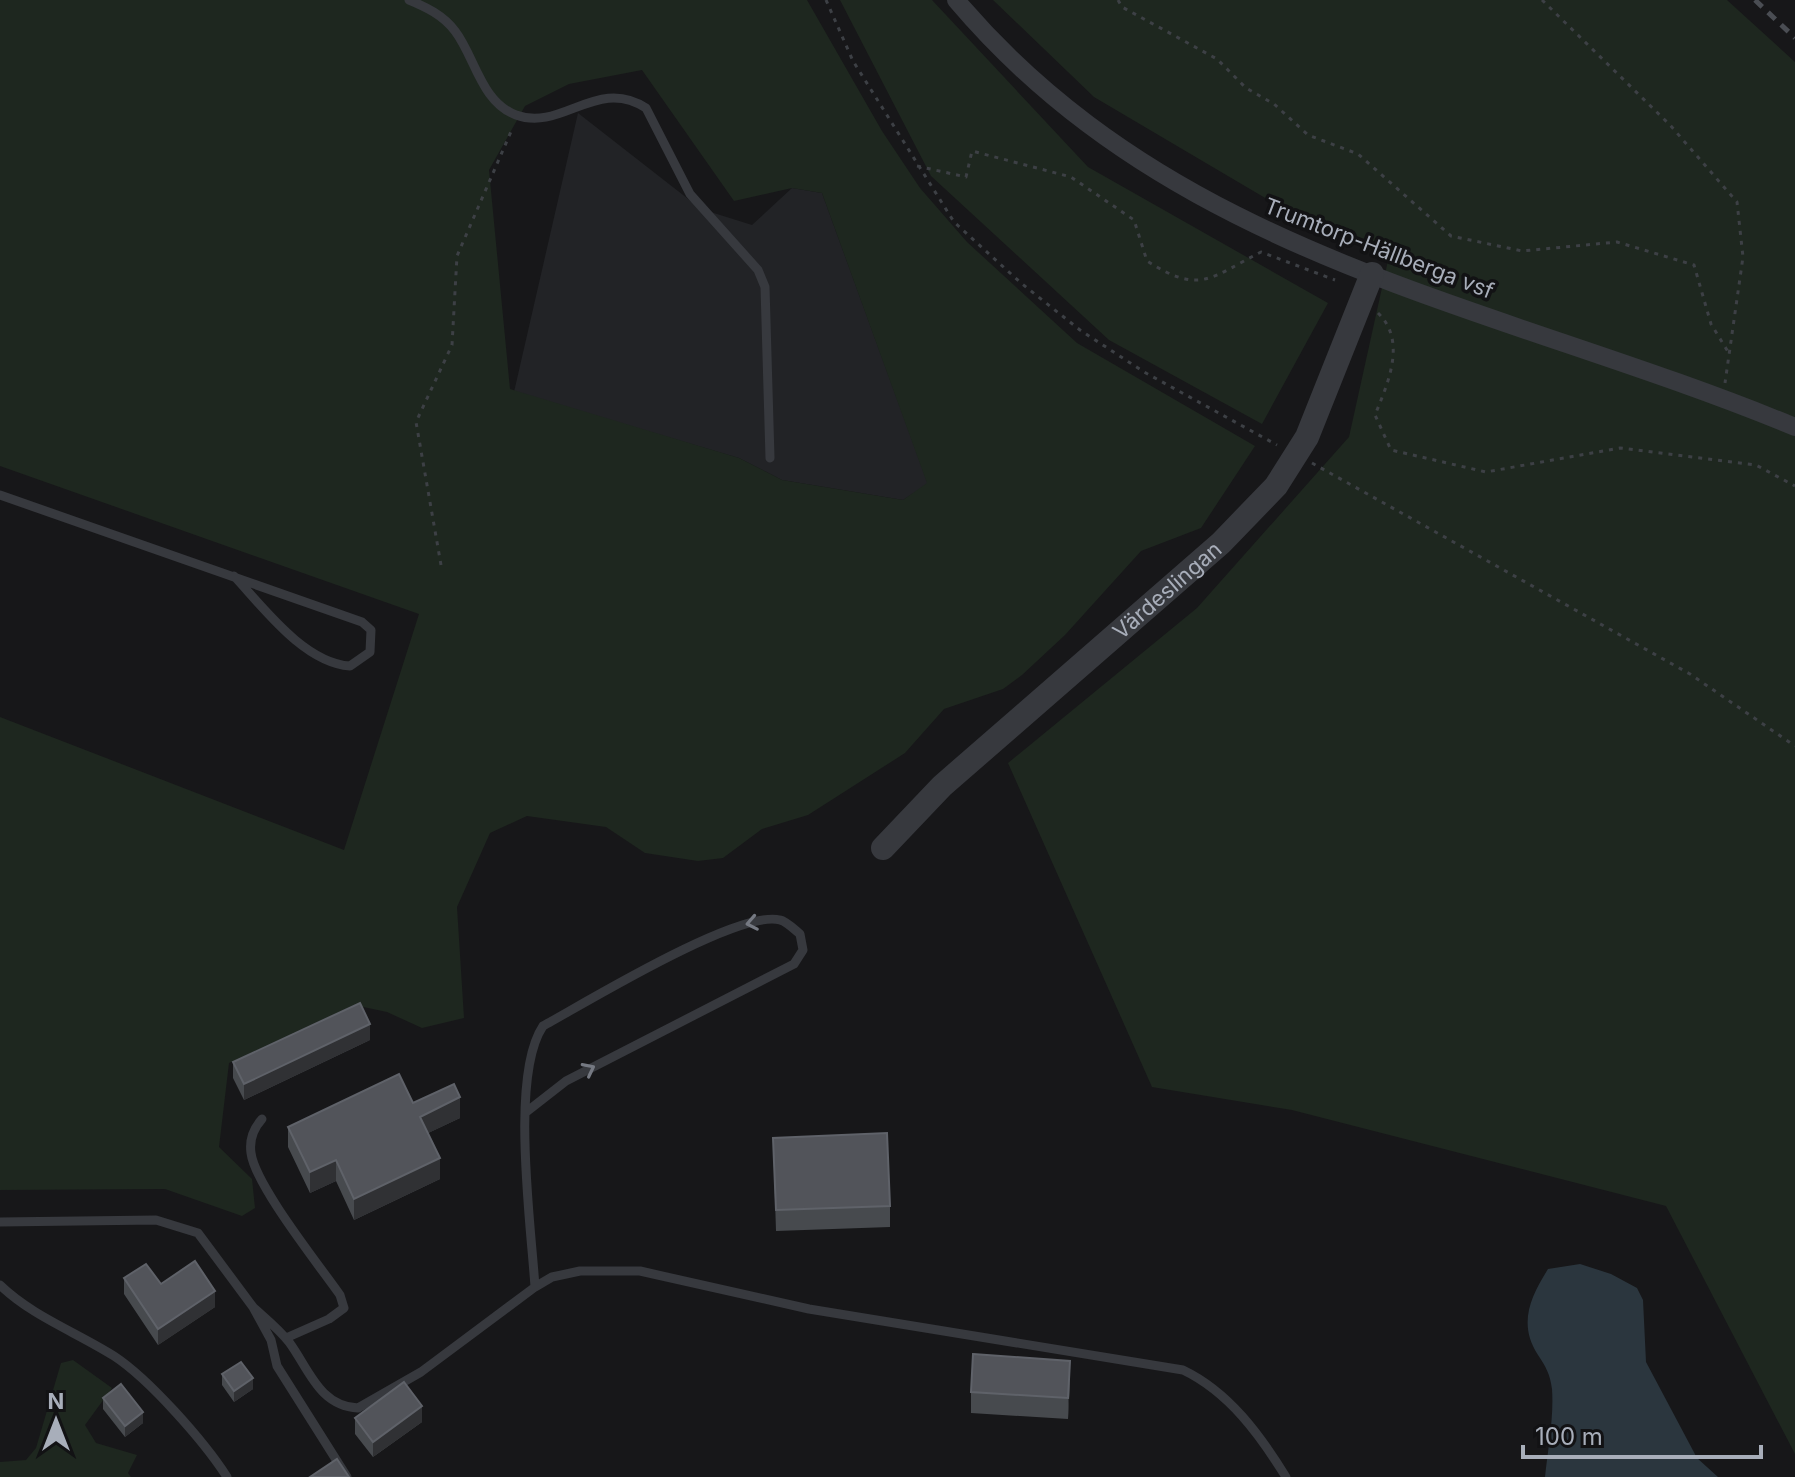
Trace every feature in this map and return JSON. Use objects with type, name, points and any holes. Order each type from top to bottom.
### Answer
[{"type":"street","name":"Trumtorp-Hällberga vsf","points":[[956,0],[1026,70],[1130,156],[1240,220],[1291,244],[1795,427]]},
{"type":"street","name":"Värdeslingan","points":[[883,848],[942,786],[1221,543],[1276,486],[1296,454],[1342,353],[1372,274]]},
{"type":"lane","points":[[409,0],[443,18],[456,32],[492,97],[519,116],[547,117],[604,97],[634,101],[646,108],[690,194],[758,270],[765,287],[770,458]]},
{"type":"lane","points":[[0,495],[234,576],[362,622],[371,630],[370,652],[350,666],[322,658],[267,611],[234,576]]},
{"type":"lane","points":[[525,1113],[566,1081],[794,964],[803,950],[800,934],[780,920],[750,922],[714,935],[543,1026],[532,1043],[525,1113],[535,1287]]},
{"type":"lane","points":[[262,1119],[251,1140],[257,1174],[340,1295],[344,1308],[329,1319],[286,1338]]},
{"type":"lane","points":[[0,1222],[156,1220],[198,1233],[253,1307],[271,1340],[277,1366],[347,1477]]},
{"type":"lane","points":[[253,1307],[286,1338],[310,1378],[333,1403],[358,1408],[421,1372],[552,1277],[580,1271],[640,1271],[809,1309],[1167,1365],[1200,1378],[1235,1408],[1286,1477]]},
{"type":"lane","points":[[0,1285],[28,1309],[55,1320],[117,1358],[183,1423],[214,1457],[227,1477]]},
{"type":"path","points":[[826,0],[853,61],[954,222],[1021,283],[1080,330],[1144,372],[1678,667],[1795,746]]},
{"type":"path","points":[[1118,0],[1122,7],[1217,59],[1246,88],[1274,104],[1308,135],[1358,154],[1451,236],[1522,251],[1617,242],[1694,265],[1711,324],[1730,355]]},
{"type":"path","points":[[1542,0],[1670,125],[1737,202],[1743,257],[1722,399]]},
{"type":"path","points":[[441,565],[416,422],[452,345],[457,256],[519,116]]},
{"type":"shaded area","points":[[0,0],[807,0],[882,131],[920,188],[967,242],[1077,343],[1255,446],[1201,528],[1141,551],[1065,635],[1022,675],[1003,689],[944,709],[905,753],[808,815],[762,829],[723,858],[698,861],[645,853],[606,827],[527,816],[490,833],[457,907],[464,1018],[422,1028],[387,1012],[354,1005],[229,1063],[219,1147],[252,1179],[255,1208],[242,1216],[165,1189],[0,1190],[0,717],[344,850],[419,614],[0,466]],"holes":[[[642,70],[734,201],[792,188],[822,193],[927,483],[903,500],[782,480],[739,458],[510,389],[489,170],[525,106],[569,84]]]},
{"type":"shaded area","points":[[840,0],[932,0],[1088,167],[1328,303],[1262,424],[1109,340],[931,176]]},
{"type":"shaded area","points":[[993,0],[1727,0],[1795,62],[1795,1454],[1666,1206],[1292,1110],[1152,1087],[1008,763],[1197,608],[1349,437],[1389,256],[1321,231],[1094,97]]},
{"type":"shaded area","points":[[578,113],[701,209],[752,225],[792,188],[822,193],[928,484],[903,500],[782,480],[739,458],[514,392]]},
{"type":"shaded area","points":[[1580,1264],[1611,1274],[1637,1288],[1643,1300],[1646,1362],[1697,1458],[1718,1477],[1545,1477],[1552,1389],[1547,1371],[1532,1344],[1529,1311],[1548,1269]]},
{"type":"shaded area","points":[[73,1360],[112,1388],[85,1425],[96,1443],[137,1455],[128,1473],[131,1477],[0,1477],[0,1462],[26,1460],[36,1448],[61,1363]]},
{"type":"building","points":[[360,1003],[370,1024],[244,1084],[233,1062]]},
{"type":"building","points":[[399,1074],[413,1103],[454,1084],[460,1097],[420,1117],[440,1158],[354,1199],[336,1160],[310,1172],[288,1127]]},
{"type":"building","points":[[887,1133],[890,1206],[776,1210],[773,1138]]},
{"type":"building","points":[[195,1261],[215,1291],[158,1329],[124,1278],[146,1264],[161,1284]]},
{"type":"building","points":[[973,1354],[1070,1361],[1068,1398],[971,1392]]},
{"type":"building","points":[[241,1362],[253,1378],[234,1391],[222,1374]]},
{"type":"building","points":[[404,1382],[422,1406],[373,1442],[355,1418]]},
{"type":"building","points":[[121,1384],[143,1412],[125,1426],[103,1398]]},
{"type":"building","points":[[337,1459],[349,1477],[310,1477]]},
{"type":"railway","points":[[1755,0],[1795,38]]}]
